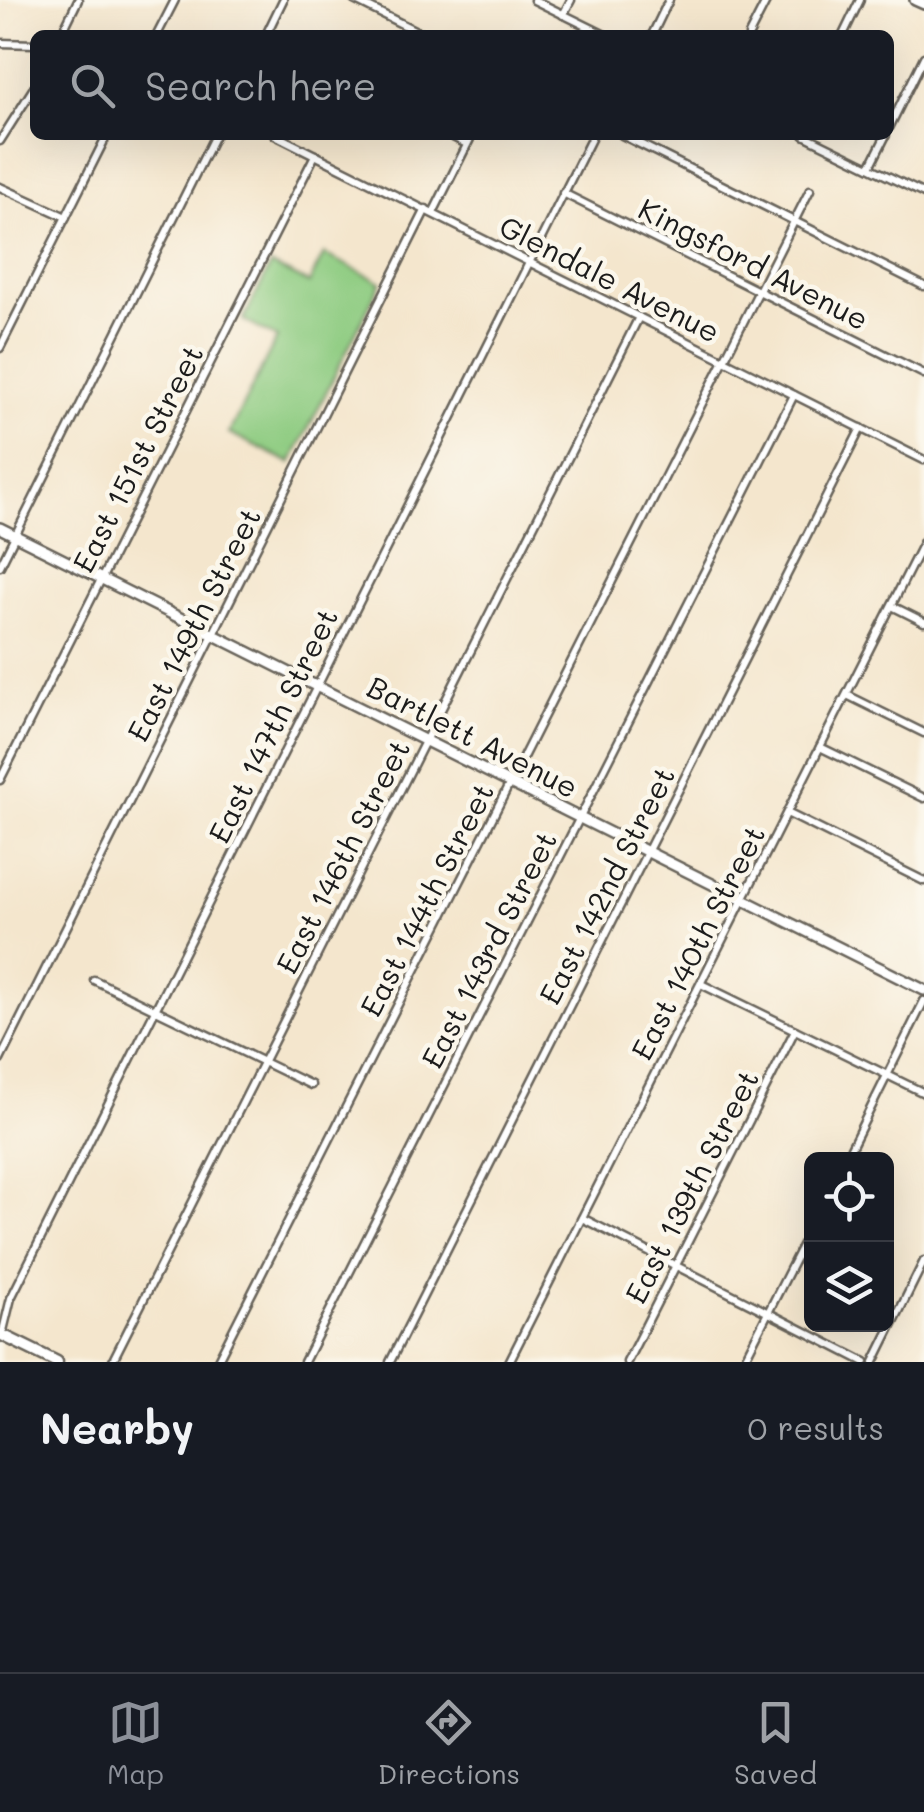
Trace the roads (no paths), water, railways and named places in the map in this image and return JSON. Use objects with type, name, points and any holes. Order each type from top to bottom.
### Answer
[{"type":"main road","points":[[1,1336],[56,1362]]},
{"type":"street","points":[[63,30],[78,0]]},
{"type":"street","points":[[160,30],[175,0]]},
{"type":"street","points":[[269,30],[284,0]]},
{"type":"street","points":[[354,0],[414,30]]},
{"type":"street","points":[[534,0],[594,30]]},
{"type":"street","points":[[563,15],[571,0]]},
{"type":"street","points":[[654,30],[669,0]]},
{"type":"street","points":[[752,30],[767,0]]},
{"type":"street","points":[[845,30],[860,0]]},
{"type":"street","points":[[915,0],[924,4]]},
{"type":"street","points":[[0,42],[30,44]]},
{"type":"street","points":[[894,118],[924,58]]},
{"type":"street","points":[[1,138],[30,94]]},
{"type":"street","points":[[0,348],[105,140]]},
{"type":"street","points":[[0,566],[214,140]]},
{"type":"street","name":"Glendale Avenue","points":[[285,140],[924,460]]},
{"type":"street","points":[[459,140],[467,144]]},
{"type":"street","name":"East 149th Street","points":[[0,1060],[213,634],[429,211],[469,140]]},
{"type":"street","name":"East 147th Street","points":[[1,1336],[11,1298],[590,140]]},
{"type":"street","points":[[632,140],[924,286]]},
{"type":"street","points":[[814,140],[924,194]]},
{"type":"street","points":[[870,167],[884,140]]},
{"type":"street","name":"East 151st Street","points":[[0,780],[315,155]]},
{"type":"street","points":[[0,187],[66,218]]},
{"type":"street","name":"East 144th Street","points":[[218,1362],[810,190]]},
{"type":"street","name":"Kingsford Avenue","points":[[563,193],[924,374]]},
{"type":"street","name":"East 146th Street","points":[[112,1362],[639,318]]},
{"type":"street","name":"East 143rd Street","points":[[304,1362],[794,394]]},
{"type":"street","name":"East 142nd Street","points":[[390,1362],[862,428]]},
{"type":"street","name":"Bartlett Avenue","points":[[0,528],[924,990]]},
{"type":"street","name":"East 140th Street","points":[[509,1362],[924,541]]},
{"type":"street","points":[[892,606],[924,622]]},
{"type":"street","points":[[847,695],[924,733]]},
{"type":"street","points":[[820,748],[924,798]]},
{"type":"street","points":[[787,813],[924,881]]},
{"type":"street","points":[[94,980],[311,1085]]},
{"type":"street","points":[[701,984],[924,1093]]},
{"type":"street","points":[[849,1152],[924,1001]]},
{"type":"street","name":"East 139th Street","points":[[627,1362],[795,1030]]},
{"type":"street","points":[[582,1218],[864,1362]]},
{"type":"street","points":[[743,1362],[804,1242]]},
{"type":"street","points":[[874,1362],[924,1262]]}]
